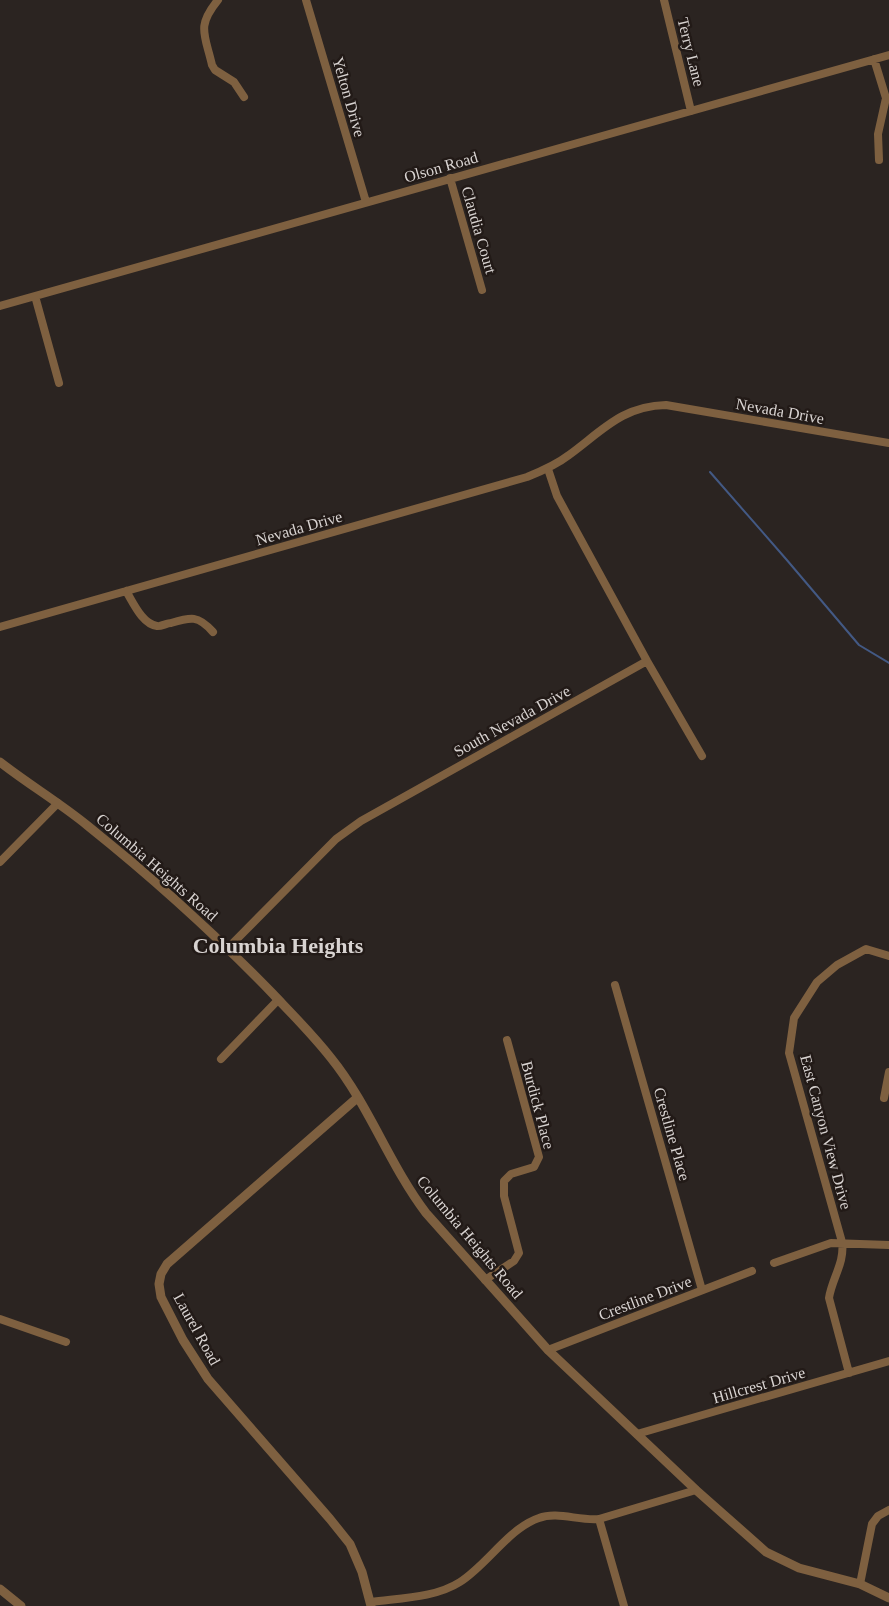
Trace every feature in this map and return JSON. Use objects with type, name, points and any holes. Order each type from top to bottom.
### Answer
[{"type":"street","points":[[218,0],[204,19],[203,26],[212,65],[215,70],[234,82],[244,97]]},
{"type":"street","name":"Yelton Drive","points":[[306,0],[366,202]]},
{"type":"street","name":"Terry Lane","points":[[664,0],[691,111]]},
{"type":"street","name":"Olson Road","points":[[0,306],[889,55]]},
{"type":"street","points":[[874,59],[886,98],[878,134],[879,160]]},
{"type":"street","name":"Claudia Court","points":[[450,178],[482,290]]},
{"type":"street","points":[[34,296],[59,383]]},
{"type":"street","name":"Nevada Drive","points":[[0,627],[527,477],[548,469],[567,457],[615,419],[651,406],[666,405],[889,443]]},
{"type":"street","points":[[548,469],[556,496],[702,756]]},
{"type":"street","points":[[126,591],[142,616],[157,626],[192,618],[203,621],[213,632]]},
{"type":"street","name":"South Nevada Drive","points":[[228,948],[336,839],[361,821],[647,661]]},
{"type":"street","name":"Columbia Heights Road","points":[[0,762],[26,783],[58,803],[134,865],[228,948],[278,1000],[332,1059],[357,1098],[407,1189],[426,1213],[548,1350],[696,1490],[766,1552],[799,1568],[860,1584],[889,1598]]},
{"type":"street","points":[[0,862],[58,803]]},
{"type":"street","name":"East Canyon View Drive","points":[[849,1372],[829,1298],[841,1265],[844,1252],[843,1242],[789,1053],[794,1018],[817,982],[837,965],[866,949],[889,956]]},
{"type":"street","name":"Crestline Place","points":[[615,985],[702,1290]]},
{"type":"street","points":[[221,1059],[278,1000]]},
{"type":"street","name":"Burdick Place","points":[[485,1280],[514,1261],[519,1253],[504,1197],[504,1181],[511,1174],[534,1167],[539,1157],[507,1040]]},
{"type":"street","points":[[884,1098],[889,1072]]},
{"type":"street","name":"Laurel Road","points":[[357,1098],[167,1264],[161,1274],[159,1284],[161,1297],[173,1323],[208,1379],[350,1544],[362,1572],[371,1604]]},
{"type":"street","points":[[774,1263],[822,1246],[843,1242],[889,1245]]},
{"type":"street","name":"Crestline Drive","points":[[548,1350],[752,1271]]},
{"type":"street","points":[[0,1319],[66,1342]]},
{"type":"street","name":"Hillcrest Drive","points":[[637,1434],[889,1361]]},
{"type":"street","points":[[371,1604],[448,1589],[461,1581],[520,1529],[538,1518],[562,1516],[587,1520],[598,1519],[696,1490]]},
{"type":"street","points":[[860,1584],[873,1524],[878,1516],[889,1510]]},
{"type":"street","points":[[598,1519],[624,1606]]},
{"type":"street","points":[[0,1589],[21,1606]]},
{"type":"waterway","points":[[710,472],[859,645],[889,663]]},
{"type":"district","name":"Columbia Heights","points":[[278,945]]}]
